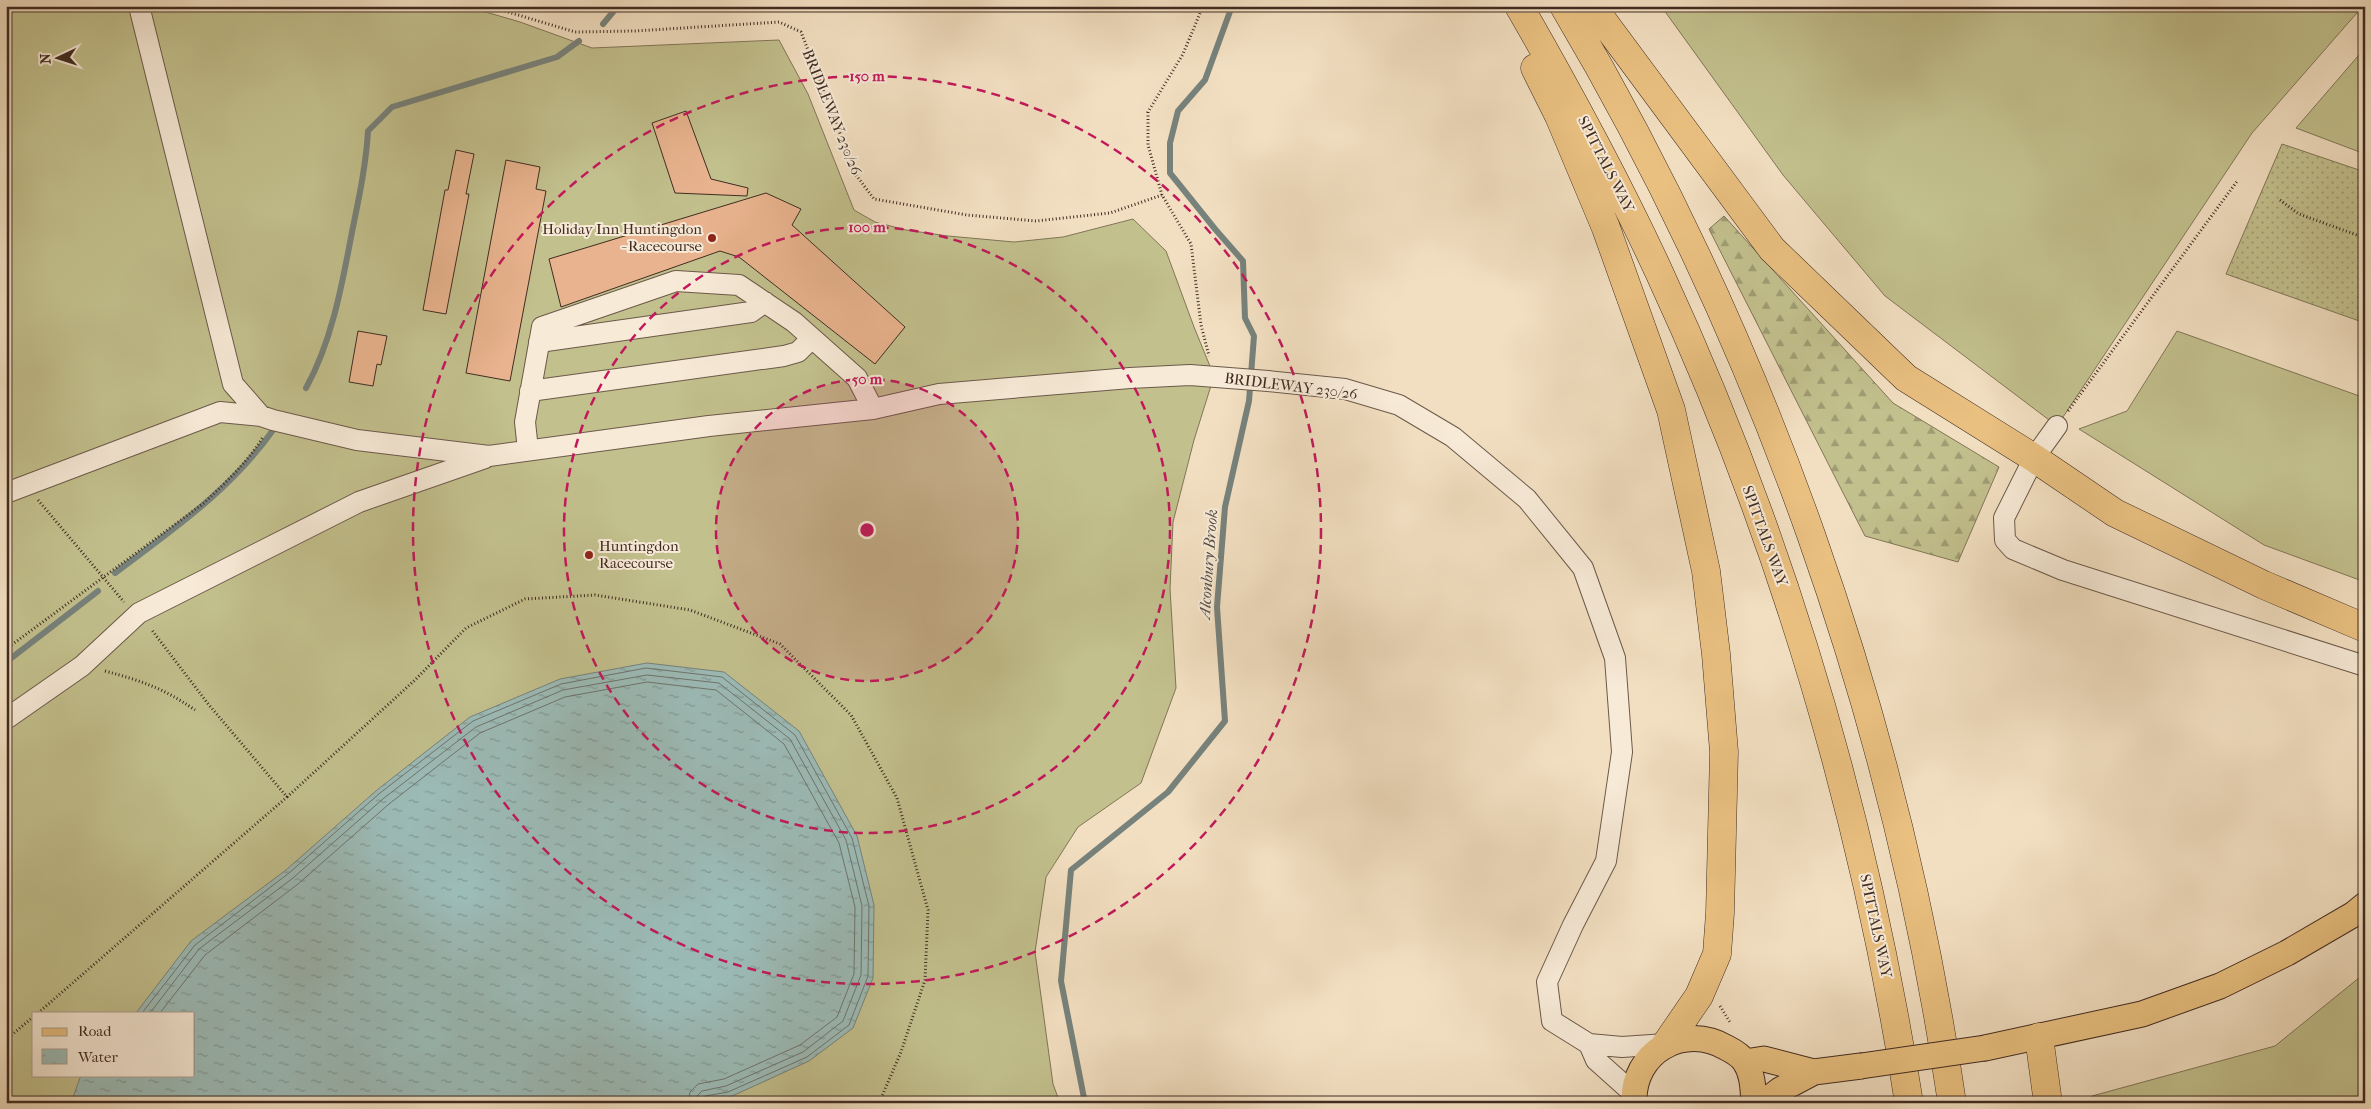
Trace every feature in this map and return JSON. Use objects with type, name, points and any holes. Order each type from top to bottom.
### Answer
[{"type":"highway","points":[[1504,6],[1559,116],[1610,237],[1671,410],[1706,571],[1716,654],[1724,752],[1720,913],[1716,954],[1698,996],[1666,1044]]},
{"type":"highway","name":"SPITTALS WAY","points":[[1520,6],[1577,107],[1659,271],[1696,355],[1763,526],[1820,701],[1846,799],[1885,969],[1909,1103]]},
{"type":"highway","points":[[1564,6],[1628,121],[1716,301],[1759,401],[1823,571],[1856,675],[1908,868],[1928,966],[1952,1103]]},
{"type":"highway","points":[[1592,6],[1772,249],[1906,378],[2034,458],[2115,514],[2264,585],[2365,628]]},
{"type":"highway","points":[[2039,1037],[2048,1103]]},
{"type":"main road","points":[[1763,1103],[1780,1090],[1814,1072],[1985,1048],[2142,1014],[2220,986],[2287,953],[2354,914],[2365,905]]},
{"type":"main road","points":[[1634,1099],[1636,1081],[1647,1060],[1666,1044],[1692,1037],[1718,1042],[1745,1062],[1753,1080],[1754,1103]]},
{"type":"main road","points":[[1745,1062],[1764,1059],[1814,1072]]},
{"type":"lane","points":[[139,6],[233,384],[267,418]]},
{"type":"lane","points":[[528,450],[525,422],[542,326],[676,281],[739,285],[794,322],[857,378],[873,409]]},
{"type":"lane","points":[[539,342],[751,312],[765,302]]},
{"type":"lane","points":[[530,391],[784,356],[798,352],[812,338]]},
{"type":"lane","points":[[6,719],[82,666],[139,613],[358,502],[489,456],[709,426],[873,409],[939,394],[1130,378],[1214,376]]},
{"type":"lane","name":"BRIDLEWAY 230/26","points":[[1214,376],[1345,389],[1399,404],[1452,437],[1527,499],[1583,568],[1615,658],[1622,752],[1606,861],[1573,925],[1547,982],[1552,1021],[1590,1044],[1596,1060],[1634,1099]]},
{"type":"lane","points":[[6,494],[220,412],[267,418],[356,440],[489,456]]},
{"type":"lane","points":[[2057,426],[2034,458],[2004,518],[2005,540],[2013,549],[2063,570],[2365,666]]},
{"type":"lane","points":[[1590,1044],[1622,1047],[1666,1044]]},
{"type":"path","name":"BRIDLEWAY 230/26","points":[[488,6],[575,32],[635,31],[741,22],[779,22],[801,32],[856,176],[874,199],[967,215],[1036,221],[1110,212],[1162,195],[1191,244],[1201,325],[1214,376]]},
{"type":"path","points":[[1162,195],[1148,145],[1148,112],[1183,54],[1203,6]]},
{"type":"path","points":[[2057,426],[2238,180]]},
{"type":"path","points":[[2280,200],[2299,214],[2365,238]]},
{"type":"path","points":[[6,649],[204,503],[234,475],[255,451],[267,418]]},
{"type":"path","points":[[26,486],[121,600],[139,613],[209,705],[287,798]]},
{"type":"path","points":[[39,1012],[287,798],[415,680],[466,628],[525,600],[595,595],[690,610],[780,644],[852,715],[897,798],[928,910],[925,980],[901,1052],[879,1103]]},
{"type":"path","points":[[82,666],[144,681],[172,694],[195,710]]},
{"type":"path","points":[[6,1040],[32,1018]]},
{"type":"green space","name":"Huntingdon Racecourse","points":[[6,6],[465,6],[520,22],[592,48],[779,40],[808,94],[854,210],[875,222],[906,230],[1014,242],[1063,237],[1133,219],[1166,251],[1214,376],[1194,440],[1173,522],[1170,589],[1176,688],[1141,783],[1078,827],[1046,877],[1035,952],[1053,1084],[1060,1103],[6,1103]]},
{"type":"green space","points":[[1661,6],[2363,6],[2252,133],[2057,426],[1885,296],[1783,175]]},
{"type":"green space","points":[[2365,48],[2365,154],[2296,128]]},
{"type":"green space","points":[[2282,144],[2365,172],[2365,323],[2226,274]]},
{"type":"green space","points":[[1724,216],[1893,403],[1999,467],[1958,562],[1865,536],[1709,229]]},
{"type":"green space","points":[[2177,331],[2365,398],[2365,582],[2264,545],[2079,429],[2127,411]]},
{"type":"green space","points":[[2365,973],[2365,1103],[2092,1103],[2092,1096],[2275,1046]]},
{"type":"water","points":[[647,663],[724,672],[799,731],[857,836],[874,905],[873,978],[853,1028],[809,1061],[730,1097],[691,1103],[71,1103],[81,1076],[195,1076],[195,1012],[137,1012],[191,941],[286,870],[377,790],[470,717],[560,679]]},
{"type":"building","points":[[686,111],[711,179],[748,188],[747,196],[675,193],[652,123]]},
{"type":"building","points":[[456,150],[474,154],[466,194],[469,194],[446,314],[423,310],[445,190],[448,190]]},
{"type":"building","points":[[506,160],[540,167],[536,189],[546,191],[510,381],[466,373]]},
{"type":"building","name":"Holiday Inn Huntingdon - Racecourse","points":[[766,193],[801,209],[792,225],[905,327],[875,364],[739,257],[720,251],[561,307],[549,259]]},
{"type":"building","points":[[358,331],[387,336],[381,365],[377,364],[373,386],[349,382]]},
{"type":"waterway","points":[[603,24],[618,6]]},
{"type":"waterway","name":"Alconbury Brook","points":[[1085,1103],[1061,981],[1071,870],[1168,792],[1225,721],[1217,607],[1225,507],[1249,401],[1254,336],[1245,318],[1243,261],[1170,173],[1170,143],[1178,111],[1205,80],[1232,6]]},
{"type":"waterway","points":[[306,388],[323,351],[340,292],[362,182],[368,131],[392,107],[557,57],[579,41]]},
{"type":"waterway","points":[[115,573],[179,525],[220,490],[239,472],[273,430]]},
{"type":"waterway","points":[[6,662],[98,591]]},
{"type":"place","name":"Holiday Inn Huntingdon - Racecourse","points":[[712,238]]},
{"type":"place","name":"Huntingdon Racecourse","points":[[589,555]]}]
